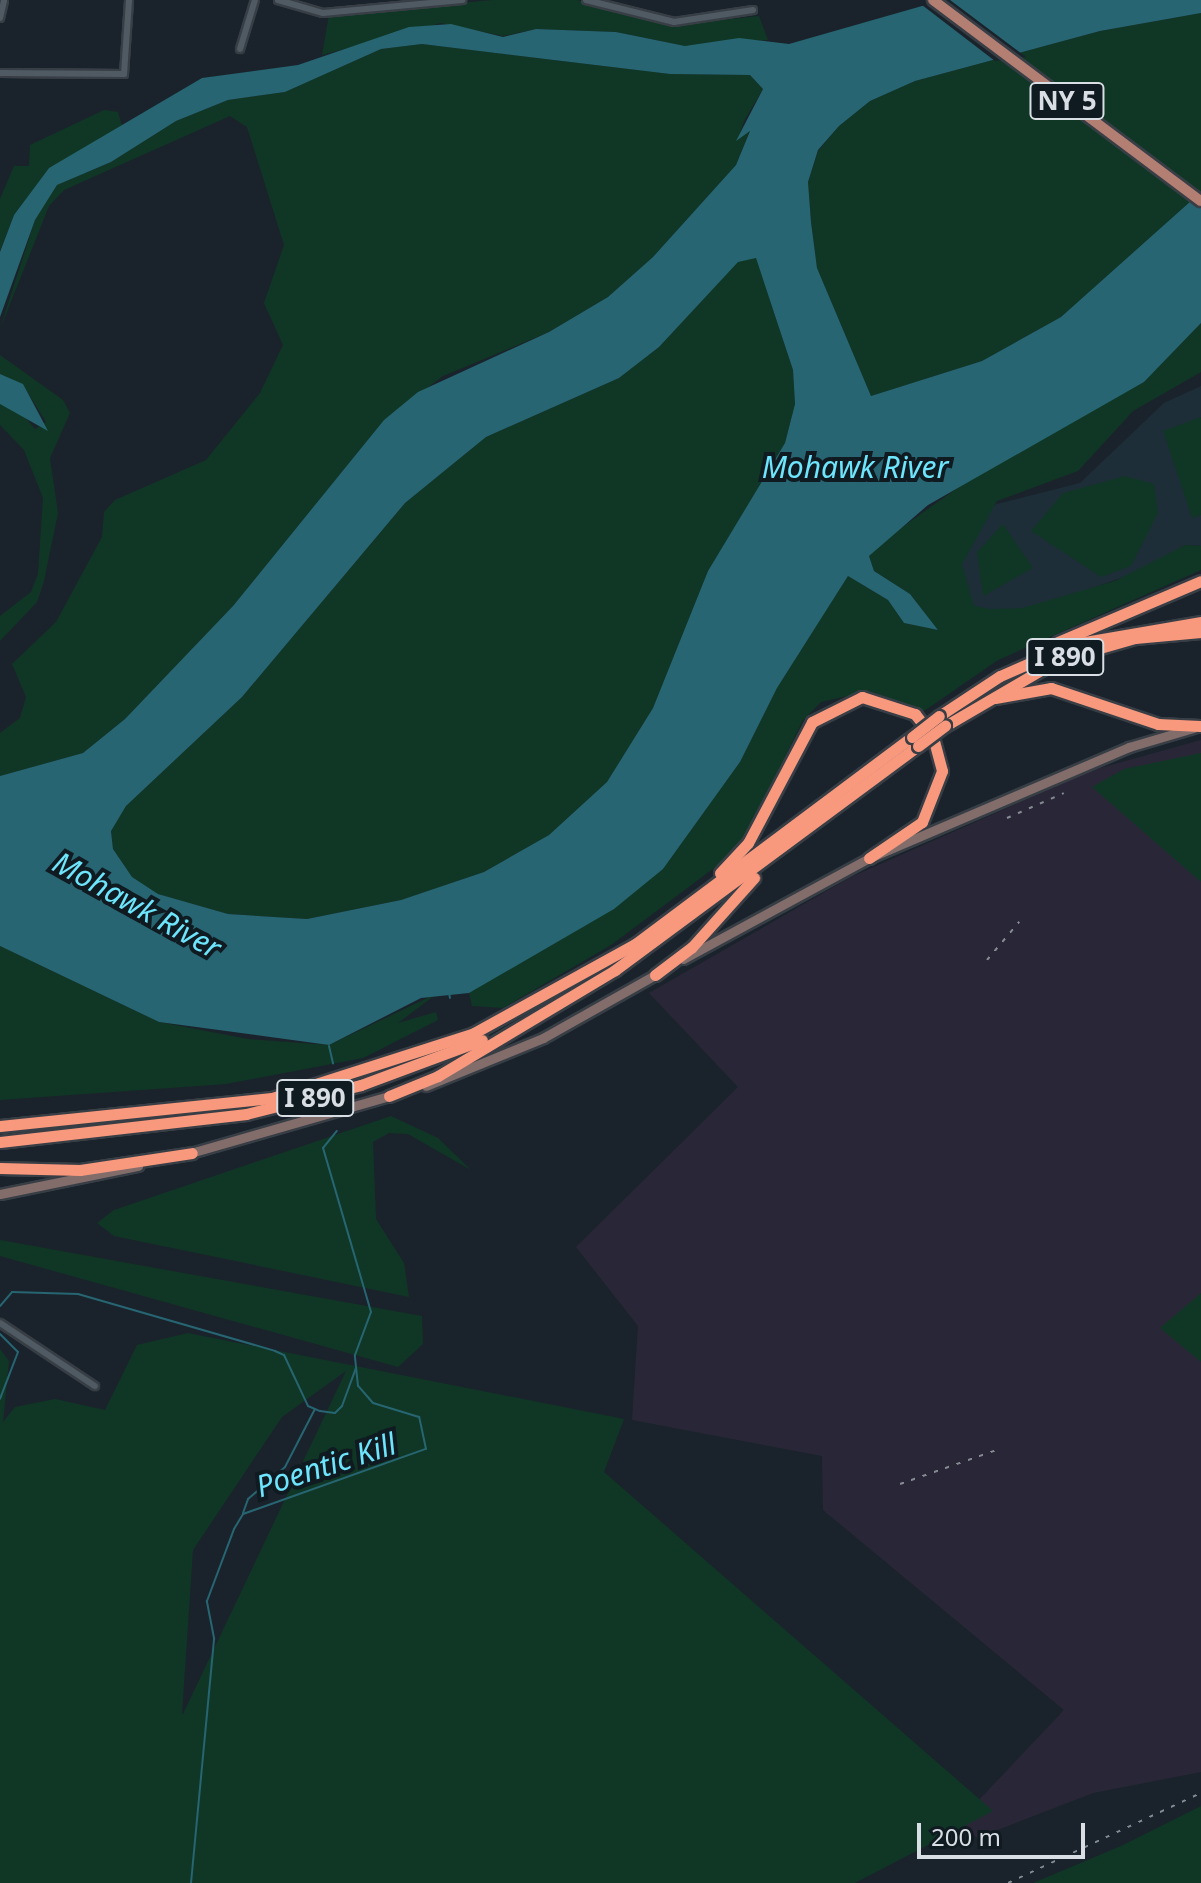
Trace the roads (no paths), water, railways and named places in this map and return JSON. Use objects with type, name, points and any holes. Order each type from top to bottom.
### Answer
[{"type":"highway","points":[[964,698],[1020,659],[1201,581]]},
{"type":"highway","name":"I 890","points":[[0,1142],[168,1127],[303,1101],[421,1065],[562,1002],[667,935],[825,816],[942,721],[964,698],[1073,644],[1201,622]]},
{"type":"highway","name":"I 890","points":[[942,721],[1058,660],[1135,638],[1201,632]]},
{"type":"highway","points":[[942,721],[1006,693],[1041,687],[1158,724],[1200,726]]},
{"type":"highway","points":[[660,926],[741,852],[812,722],[862,697],[915,714],[933,737],[942,771],[922,822],[869,858]]},
{"type":"highway","name":"I 890","points":[[0,1125],[218,1107],[359,1076],[515,1013],[660,926],[915,742]]},
{"type":"highway","points":[[655,975],[825,816]]},
{"type":"highway","points":[[389,1096],[438,1076],[562,1002]]},
{"type":"highway","points":[[0,1168],[80,1170],[192,1153]]},
{"type":"main road","name":"NY 5","points":[[933,0],[1201,201]]},
{"type":"main road","points":[[0,1194],[192,1153],[389,1096],[524,1047],[869,858],[1129,747],[1200,726]]},
{"type":"street","points":[[0,18],[4,0]]},
{"type":"street","points":[[0,73],[124,74],[129,0]]},
{"type":"street","points":[[240,49],[255,0]]},
{"type":"street","points":[[278,0],[323,13],[462,0]]},
{"type":"street","points":[[586,0],[674,22],[753,10]]},
{"type":"street","points":[[0,1323],[95,1386]]},
{"type":"water","name":"Mohawk River","points":[[943,0],[1201,0],[1201,13],[1100,31],[915,81],[870,101],[839,126],[818,150],[808,182],[817,268],[871,396],[982,361],[1061,317],[1201,192],[1201,323],[1144,382],[928,505],[869,556],[874,571],[910,594],[938,630],[904,623],[888,600],[848,576],[777,688],[740,762],[663,869],[614,909],[469,993],[421,998],[329,1045],[159,1022],[0,946],[0,776],[83,753],[125,719],[233,606],[384,420],[418,392],[549,332],[608,297],[653,257],[736,165],[750,131],[736,141],[763,89],[750,75],[670,74],[422,44],[381,49],[285,92],[228,100],[176,121],[111,162],[57,185],[35,220],[0,317],[0,252],[14,215],[49,168],[202,78],[298,65],[409,27],[451,24],[503,37],[536,29],[616,32],[685,46],[739,38],[789,44]],"holes":[[[756,258],[793,370],[795,404],[785,443],[708,571],[653,708],[607,782],[549,835],[484,872],[401,900],[307,919],[228,914],[158,894],[132,877],[113,849],[111,831],[126,806],[242,697],[405,503],[486,437],[619,378],[659,347],[738,262]]]},
{"type":"water","points":[[0,374],[23,384],[48,431],[0,404]]},
{"type":"waterway","points":[[449,992],[450,998]]},
{"type":"waterway","name":"Poentic Kill","points":[[329,1046],[333,1064]]},
{"type":"waterway","name":"Poentic Kill","points":[[191,1883],[214,1638],[207,1601],[234,1529],[243,1514],[426,1449],[419,1417],[373,1403],[358,1386],[355,1355],[371,1312],[323,1148],[337,1131]]},
{"type":"waterway","points":[[0,1306],[12,1292],[78,1294],[275,1351],[284,1355],[308,1406],[320,1411],[335,1413],[342,1406],[356,1368]]},
{"type":"waterway","points":[[0,1334],[18,1352],[0,1399]]},
{"type":"waterway","points":[[243,1513],[248,1499],[285,1467],[315,1409]]},
{"type":"railway","points":[[1007,818],[1064,793]]},
{"type":"railway","points":[[987,960],[1019,922]]},
{"type":"railway","points":[[900,1484],[1002,1448]]},
{"type":"railway","points":[[1008,1883],[1201,1793]]}]
